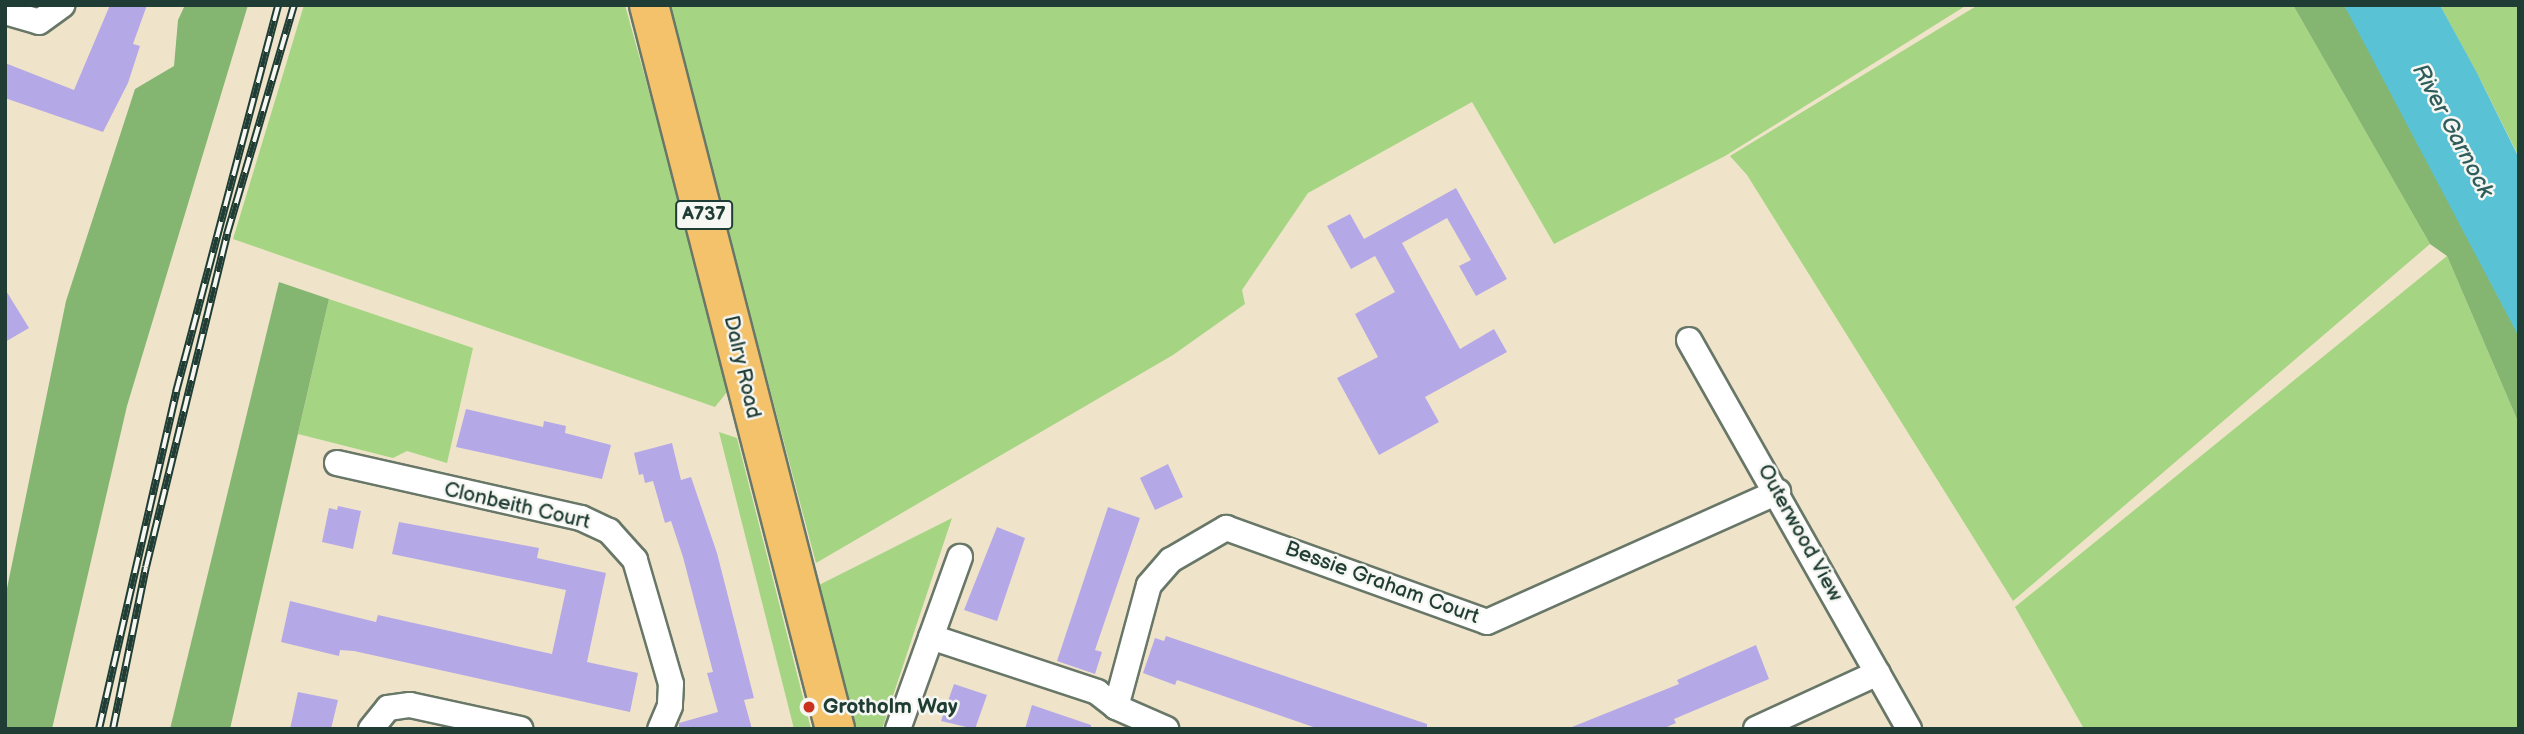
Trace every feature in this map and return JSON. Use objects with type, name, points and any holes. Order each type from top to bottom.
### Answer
[{"type":"highway","name":"Dalry Road","points":[[649,5],[835,729]]},
{"type":"street","points":[[5,12],[39,22],[62,5]]},
{"type":"street","name":"Outerwood View","points":[[1689,340],[1778,492],[1909,729]]},
{"type":"street","name":"Clonbeith Court","points":[[337,463],[581,517],[609,531],[635,560],[671,684],[670,706],[660,729]]},
{"type":"street","name":"Bessie Graham Court","points":[[1116,707],[1149,585],[1171,560],[1226,528],[1487,622],[1778,492]]},
{"type":"street","points":[[898,729],[960,556]]},
{"type":"street","points":[[931,637],[1097,692],[1116,707],[1168,728]]},
{"type":"street","points":[[1756,729],[1878,673]]},
{"type":"street","points":[[371,729],[388,708],[410,705],[520,729]]},
{"type":"green space","points":[[185,5],[248,5],[127,406],[52,729],[5,729],[5,598],[66,301],[135,89],[174,66],[178,20]]},
{"type":"green space","points":[[304,5],[625,5],[731,387],[715,407],[233,239]]},
{"type":"green space","points":[[668,5],[1967,5],[1725,156],[1554,244],[1472,102],[1308,193],[1242,290],[1245,304],[1173,355],[816,563]]},
{"type":"green space","points":[[1978,5],[2293,5],[2430,244],[2013,601],[1747,175],[1730,156]]},
{"type":"green space","points":[[2293,5],[2344,5],[2356,25],[2519,336],[2519,424],[2447,256],[2430,244]]},
{"type":"green space","points":[[2440,5],[2519,5],[2519,157],[2481,81]]},
{"type":"green space","points":[[2447,256],[2519,424],[2519,729],[2084,729],[2015,607]]},
{"type":"green space","points":[[279,282],[329,299],[230,729],[170,729]]},
{"type":"green space","points":[[329,299],[473,348],[447,463],[407,451],[393,458],[298,434]]},
{"type":"green space","points":[[719,432],[737,438],[811,729],[794,729]]},
{"type":"green space","points":[[952,518],[882,729],[853,729],[817,586]]},
{"type":"water","name":"River Garnock","points":[[2344,5],[2440,5],[2477,73],[2519,158],[2519,337]]},
{"type":"building","points":[[110,5],[147,5],[133,44],[140,46],[128,83],[103,132],[5,98],[5,63],[74,90]]},
{"type":"building","points":[[1456,188],[1507,279],[1476,296],[1459,266],[1471,260],[1447,218],[1402,243],[1460,349],[1494,329],[1507,352],[1425,397],[1439,422],[1379,455],[1337,378],[1378,357],[1355,314],[1395,292],[1375,256],[1351,269],[1327,226],[1350,214],[1364,239]]},
{"type":"building","points":[[5,289],[29,328],[5,342]]},
{"type":"building","points":[[466,409],[543,427],[544,421],[566,426],[565,433],[611,445],[602,479],[456,447]]},
{"type":"building","points":[[672,443],[681,480],[691,477],[717,553],[754,698],[744,700],[752,729],[679,729],[679,723],[718,712],[707,673],[713,672],[683,557],[671,521],[665,523],[653,481],[645,483],[643,474],[639,475],[634,453]]},
{"type":"building","points":[[1168,464],[1183,497],[1155,510],[1140,478]]},
{"type":"building","points":[[338,506],[361,511],[353,549],[322,542],[329,508],[337,510]]},
{"type":"building","points":[[1108,507],[1140,518],[1095,650],[1102,652],[1095,674],[1057,661]]},
{"type":"building","points":[[399,522],[539,548],[537,558],[606,573],[587,662],[638,673],[630,712],[354,651],[340,650],[339,656],[281,642],[290,601],[376,622],[378,615],[552,654],[566,590],[392,554]]},
{"type":"building","points":[[997,527],[1025,538],[997,621],[964,610]]},
{"type":"building","points":[[1166,636],[1427,724],[1427,729],[1319,729],[1177,680],[1175,685],[1143,673],[1155,638],[1164,641]]},
{"type":"building","points":[[1756,645],[1769,679],[1674,719],[1676,723],[1662,729],[1567,729],[1679,684],[1677,680]]},
{"type":"building","points":[[954,684],[987,695],[975,729],[941,721]]},
{"type":"building","points":[[298,692],[338,700],[331,729],[290,729]]},
{"type":"building","points":[[1032,705],[1091,725],[1091,729],[1025,729]]},
{"type":"railway","points":[[99,729],[176,392],[278,5]]},
{"type":"railway","points":[[113,729],[146,567],[227,234],[294,5]]},
{"type":"place","name":"Grotholm Way","points":[[809,707]]}]
